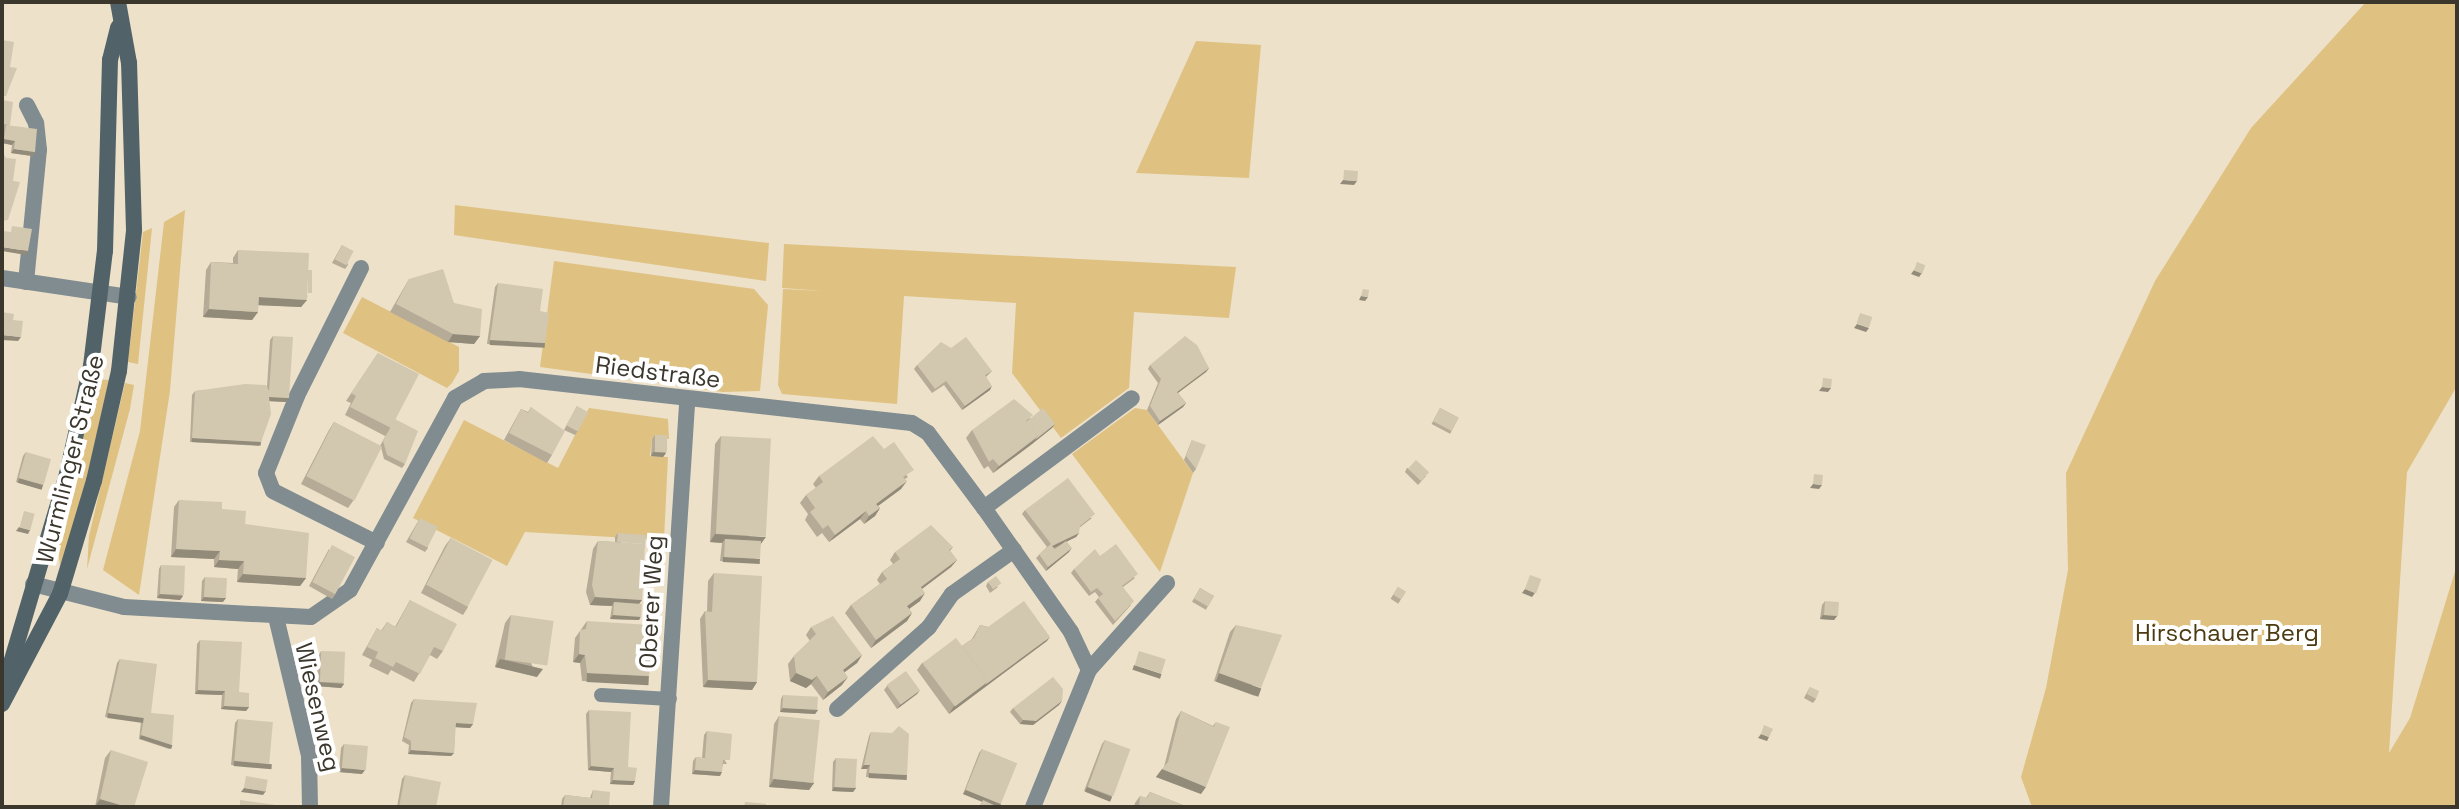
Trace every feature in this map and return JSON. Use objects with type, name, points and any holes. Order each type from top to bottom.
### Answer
[{"type":"main road","name":"Wurmlinger Straße","points":[[5,688],[60,594],[109,418],[129,297],[134,173],[129,63],[119,22],[118,2]]},
{"type":"main road","name":"Wurmlinger Straße","points":[[2,704],[33,584],[67,474],[91,366],[101,293],[110,60],[119,22]]},
{"type":"street","points":[[26,282],[39,150],[36,123],[27,105]]},
{"type":"street","points":[[361,268],[297,396],[266,473],[273,491],[377,543]]},
{"type":"street","points":[[2,278],[129,297]]},
{"type":"street","name":"Riedstraße","points":[[33,584],[60,594],[124,607],[311,617],[338,602],[377,543],[442,415],[455,398],[484,381],[519,379],[687,400],[872,415],[912,423],[928,433],[984,508],[1071,632],[1089,670]]},
{"type":"street","points":[[984,508],[1132,398]]},
{"type":"street","name":"Oberer Weg","points":[[661,807],[687,400]]},
{"type":"street","points":[[837,709],[929,627],[952,594],[1014,550]]},
{"type":"street","points":[[1033,807],[1089,670],[1167,583]]},
{"type":"street","name":"Wiesenweg","points":[[276,617],[309,755],[310,807]]},
{"type":"lane","points":[[601,695],[670,699]]},
{"type":"green space","name":"Hirschauer Berg","points":[[2366,2],[2457,2],[2457,386],[2407,472],[2389,753],[2410,718],[2457,565],[2457,807],[2032,807],[2021,777],[2046,688],[2068,570],[2066,473],[2155,281],[2251,128]]},
{"type":"green space","points":[[1196,41],[1261,45],[1249,178],[1136,173]]},
{"type":"green space","points":[[455,205],[769,243],[766,281],[454,235]]},
{"type":"green space","points":[[185,210],[170,391],[139,595],[103,570],[140,431],[164,222]]},
{"type":"green space","points":[[152,228],[138,364],[128,362],[143,232]]},
{"type":"green space","points":[[784,244],[1236,267],[1229,318],[1134,312],[1129,388],[1061,438],[1012,373],[1016,303],[904,296],[897,404],[782,394],[778,385],[783,289],[824,291],[782,288]]},
{"type":"green space","points":[[554,261],[754,289],[768,305],[760,391],[723,392],[540,367]]},
{"type":"green space","points":[[362,297],[459,347],[459,371],[447,388],[343,333]]},
{"type":"green space","points":[[95,379],[109,380],[85,490],[60,566],[57,536]]},
{"type":"green space","points":[[125,383],[134,385],[130,409],[87,569],[89,536]]},
{"type":"green space","points":[[589,408],[668,419],[669,439],[652,438],[650,456],[668,457],[664,540],[525,532],[507,566],[413,518],[464,420],[558,468]]},
{"type":"green space","points":[[1135,408],[1147,410],[1193,473],[1160,572],[1072,454]]},
{"type":"building","points":[[2,40],[14,42],[10,67],[17,68],[6,96],[2,96]]},
{"type":"building","points":[[2,100],[13,102],[10,125],[2,124]]},
{"type":"building","points":[[6,125],[37,129],[35,152],[14,149],[15,141],[4,139]]},
{"type":"building","points":[[2,151],[6,158],[16,159],[13,181],[20,182],[8,220],[2,221]]},
{"type":"building","points":[[1344,170],[1358,171],[1357,181],[1343,180]]},
{"type":"building","points":[[12,226],[32,229],[28,251],[2,247],[3,231],[11,232]]},
{"type":"building","points":[[342,245],[354,251],[346,265],[335,259]]},
{"type":"building","points":[[238,250],[309,253],[307,300],[259,297],[258,312],[209,309],[211,262],[238,264]]},
{"type":"building","points":[[1917,262],[1925,265],[1922,274],[1914,270]]},
{"type":"building","points":[[443,269],[454,303],[482,309],[480,336],[453,334],[396,304],[409,279]]},
{"type":"building","points":[[308,270],[312,270],[312,293],[308,293]]},
{"type":"building","points":[[498,283],[543,289],[540,311],[549,313],[545,343],[490,340]]},
{"type":"building","points":[[1363,289],[1369,290],[1368,297],[1361,296]]},
{"type":"building","points":[[2,312],[14,314],[13,320],[23,321],[21,337],[2,335]]},
{"type":"building","points":[[1860,313],[1872,317],[1869,327],[1857,323]]},
{"type":"building","points":[[273,336],[293,337],[289,398],[269,397],[271,414],[261,442],[192,438],[195,391],[245,384],[266,385],[269,391]]},
{"type":"building","points":[[1185,336],[1197,345],[1209,368],[1177,392],[1186,403],[1160,421],[1150,406],[1161,379],[1150,365]]},
{"type":"building","points":[[966,337],[992,371],[985,375],[992,386],[965,406],[946,381],[935,389],[917,365],[941,342],[951,348]]},
{"type":"building","points":[[378,353],[419,374],[391,428],[350,407],[356,396],[351,393]]},
{"type":"building","points":[[1823,378],[1832,379],[1831,388],[1822,387]]},
{"type":"building","points":[[1014,399],[1033,415],[1026,421],[1038,436],[999,466],[993,459],[989,462],[972,430]]},
{"type":"building","points":[[577,406],[588,412],[578,432],[566,425]]},
{"type":"building","points":[[531,407],[565,431],[552,455],[509,433],[521,409],[528,413]]},
{"type":"building","points":[[1043,408],[1055,424],[1035,440],[1038,436],[1026,422]]},
{"type":"building","points":[[1440,408],[1459,418],[1451,431],[1433,421]]},
{"type":"building","points":[[395,419],[418,431],[405,464],[387,455],[383,441]]},
{"type":"building","points":[[334,422],[382,447],[354,501],[306,476]]},
{"type":"building","points":[[655,435],[667,435],[667,452],[655,452]]},
{"type":"building","points":[[721,436],[771,439],[766,536],[716,534]]},
{"type":"building","points":[[873,436],[884,449],[894,442],[914,470],[903,477],[907,481],[876,504],[880,508],[869,516],[866,511],[835,535],[828,525],[823,529],[810,512],[815,508],[806,495],[823,482],[819,476]]},
{"type":"building","points":[[1192,440],[1206,445],[1196,469],[1186,456]]},
{"type":"building","points":[[26,452],[51,459],[44,485],[19,478]]},
{"type":"building","points":[[1416,460],[1429,472],[1421,481],[1408,469]]},
{"type":"building","points":[[1814,474],[1823,475],[1822,485],[1813,484]]},
{"type":"building","points":[[1068,478],[1095,514],[1080,526],[1079,533],[1052,546],[1055,549],[1066,541],[1072,548],[1048,567],[1039,554],[1051,544],[1025,510]]},
{"type":"building","points":[[179,500],[222,502],[222,509],[246,511],[245,524],[309,533],[306,578],[243,574],[244,561],[219,560],[220,551],[176,549]]},
{"type":"building","points":[[24,511],[35,514],[30,530],[20,527]]},
{"type":"building","points":[[420,518],[438,527],[427,548],[410,538]]},
{"type":"building","points":[[931,525],[953,547],[949,550],[957,560],[921,587],[925,593],[907,606],[912,613],[876,640],[851,605],[887,579],[882,572],[900,559],[895,552]]},
{"type":"building","points":[[618,533],[646,535],[645,547],[645,544],[617,542]]},
{"type":"building","points":[[451,538],[492,560],[468,607],[426,585]]},
{"type":"building","points":[[725,539],[761,541],[760,559],[724,557]]},
{"type":"building","points":[[598,541],[645,544],[642,600],[595,597],[592,585]]},
{"type":"building","points":[[1116,544],[1138,574],[1122,586],[1134,601],[1115,621],[1098,598],[1103,594],[1097,588],[1091,592],[1074,569],[1095,549],[1100,556]]},
{"type":"building","points":[[332,545],[355,557],[335,594],[312,582]]},
{"type":"building","points":[[161,565],[185,566],[184,595],[160,594]]},
{"type":"building","points":[[714,573],[762,576],[757,682],[708,680],[705,611],[712,612]]},
{"type":"building","points":[[1530,575],[1541,579],[1536,593],[1525,589]]},
{"type":"building","points":[[996,576],[1001,583],[993,589],[988,582]]},
{"type":"building","points":[[205,577],[227,578],[226,598],[204,597]]},
{"type":"building","points":[[1398,587],[1406,592],[1401,599],[1393,595]]},
{"type":"building","points":[[1200,588],[1214,596],[1208,606],[1194,598]]},
{"type":"building","points":[[410,600],[457,624],[443,651],[434,647],[420,674],[396,662],[393,667],[375,658],[378,652],[367,647],[377,628],[382,631],[387,622],[396,627]]},
{"type":"building","points":[[1024,601],[1050,637],[985,685],[988,681],[962,646],[974,638],[980,625],[988,627]]},
{"type":"building","points":[[1825,601],[1839,602],[1838,616],[1824,615]]},
{"type":"building","points":[[614,602],[642,604],[641,617],[613,615]]},
{"type":"building","points":[[511,615],[554,621],[547,666],[505,660]]},
{"type":"building","points":[[833,616],[862,655],[843,670],[848,677],[828,692],[817,676],[812,680],[796,673],[794,656],[816,634],[811,627]]},
{"type":"building","points":[[587,621],[650,625],[655,633],[649,676],[587,673],[585,655],[579,654],[580,630],[586,629]]},
{"type":"building","points":[[1236,625],[1282,635],[1261,688],[1219,673]]},
{"type":"building","points":[[956,638],[988,681],[955,706],[922,663]]},
{"type":"building","points":[[200,640],[242,642],[239,692],[249,693],[249,707],[224,706],[225,691],[198,690]]},
{"type":"building","points":[[321,651],[345,652],[344,683],[320,682]]},
{"type":"building","points":[[1139,651],[1166,659],[1161,674],[1135,665]]},
{"type":"building","points":[[120,659],[157,664],[151,713],[174,715],[172,745],[141,735],[144,718],[108,713]]},
{"type":"building","points":[[906,671],[920,690],[901,705],[887,685]]},
{"type":"building","points":[[1053,677],[1063,689],[1062,701],[1036,721],[1023,720],[1013,708]]},
{"type":"building","points":[[1810,687],[1819,691],[1816,699],[1807,694]]},
{"type":"building","points":[[783,695],[818,697],[817,710],[782,708]]},
{"type":"building","points":[[414,699],[477,703],[473,724],[456,723],[454,753],[411,750],[411,741],[404,737]]},
{"type":"building","points":[[589,710],[631,712],[628,767],[637,768],[635,781],[613,780],[614,768],[591,766]]},
{"type":"building","points":[[1181,711],[1214,727],[1216,722],[1230,727],[1206,787],[1162,769],[1168,762]]},
{"type":"building","points":[[779,716],[820,720],[813,783],[772,779]]},
{"type":"building","points":[[238,719],[273,722],[269,764],[234,761]]},
{"type":"building","points":[[1764,725],[1773,729],[1769,737],[1761,734]]},
{"type":"building","points":[[899,726],[909,734],[907,775],[869,773],[870,765],[864,765],[871,732],[892,733]]},
{"type":"building","points":[[707,731],[732,734],[730,760],[723,760],[722,772],[695,770],[696,757],[705,758]]},
{"type":"building","points":[[1105,740],[1130,749],[1113,796],[1088,787]]},
{"type":"building","points":[[344,744],[368,746],[366,770],[342,768]]},
{"type":"building","points":[[982,749],[1017,763],[1001,804],[966,790]]},
{"type":"building","points":[[111,750],[148,762],[134,807],[100,799]]},
{"type":"building","points":[[836,758],[857,759],[855,788],[834,787]]},
{"type":"building","points":[[405,775],[441,782],[436,807],[399,807]]},
{"type":"building","points":[[246,776],[268,780],[266,792],[244,788]]},
{"type":"building","points":[[593,790],[610,792],[609,807],[563,807],[565,795],[592,798]]},
{"type":"building","points":[[1150,792],[1188,807],[1139,807],[1140,796],[1147,798]]},
{"type":"building","points":[[240,800],[276,805],[276,807],[240,807]]},
{"type":"building","points":[[983,800],[998,807],[980,807]]},
{"type":"building","points":[[745,802],[766,804],[766,807],[744,807]]}]
